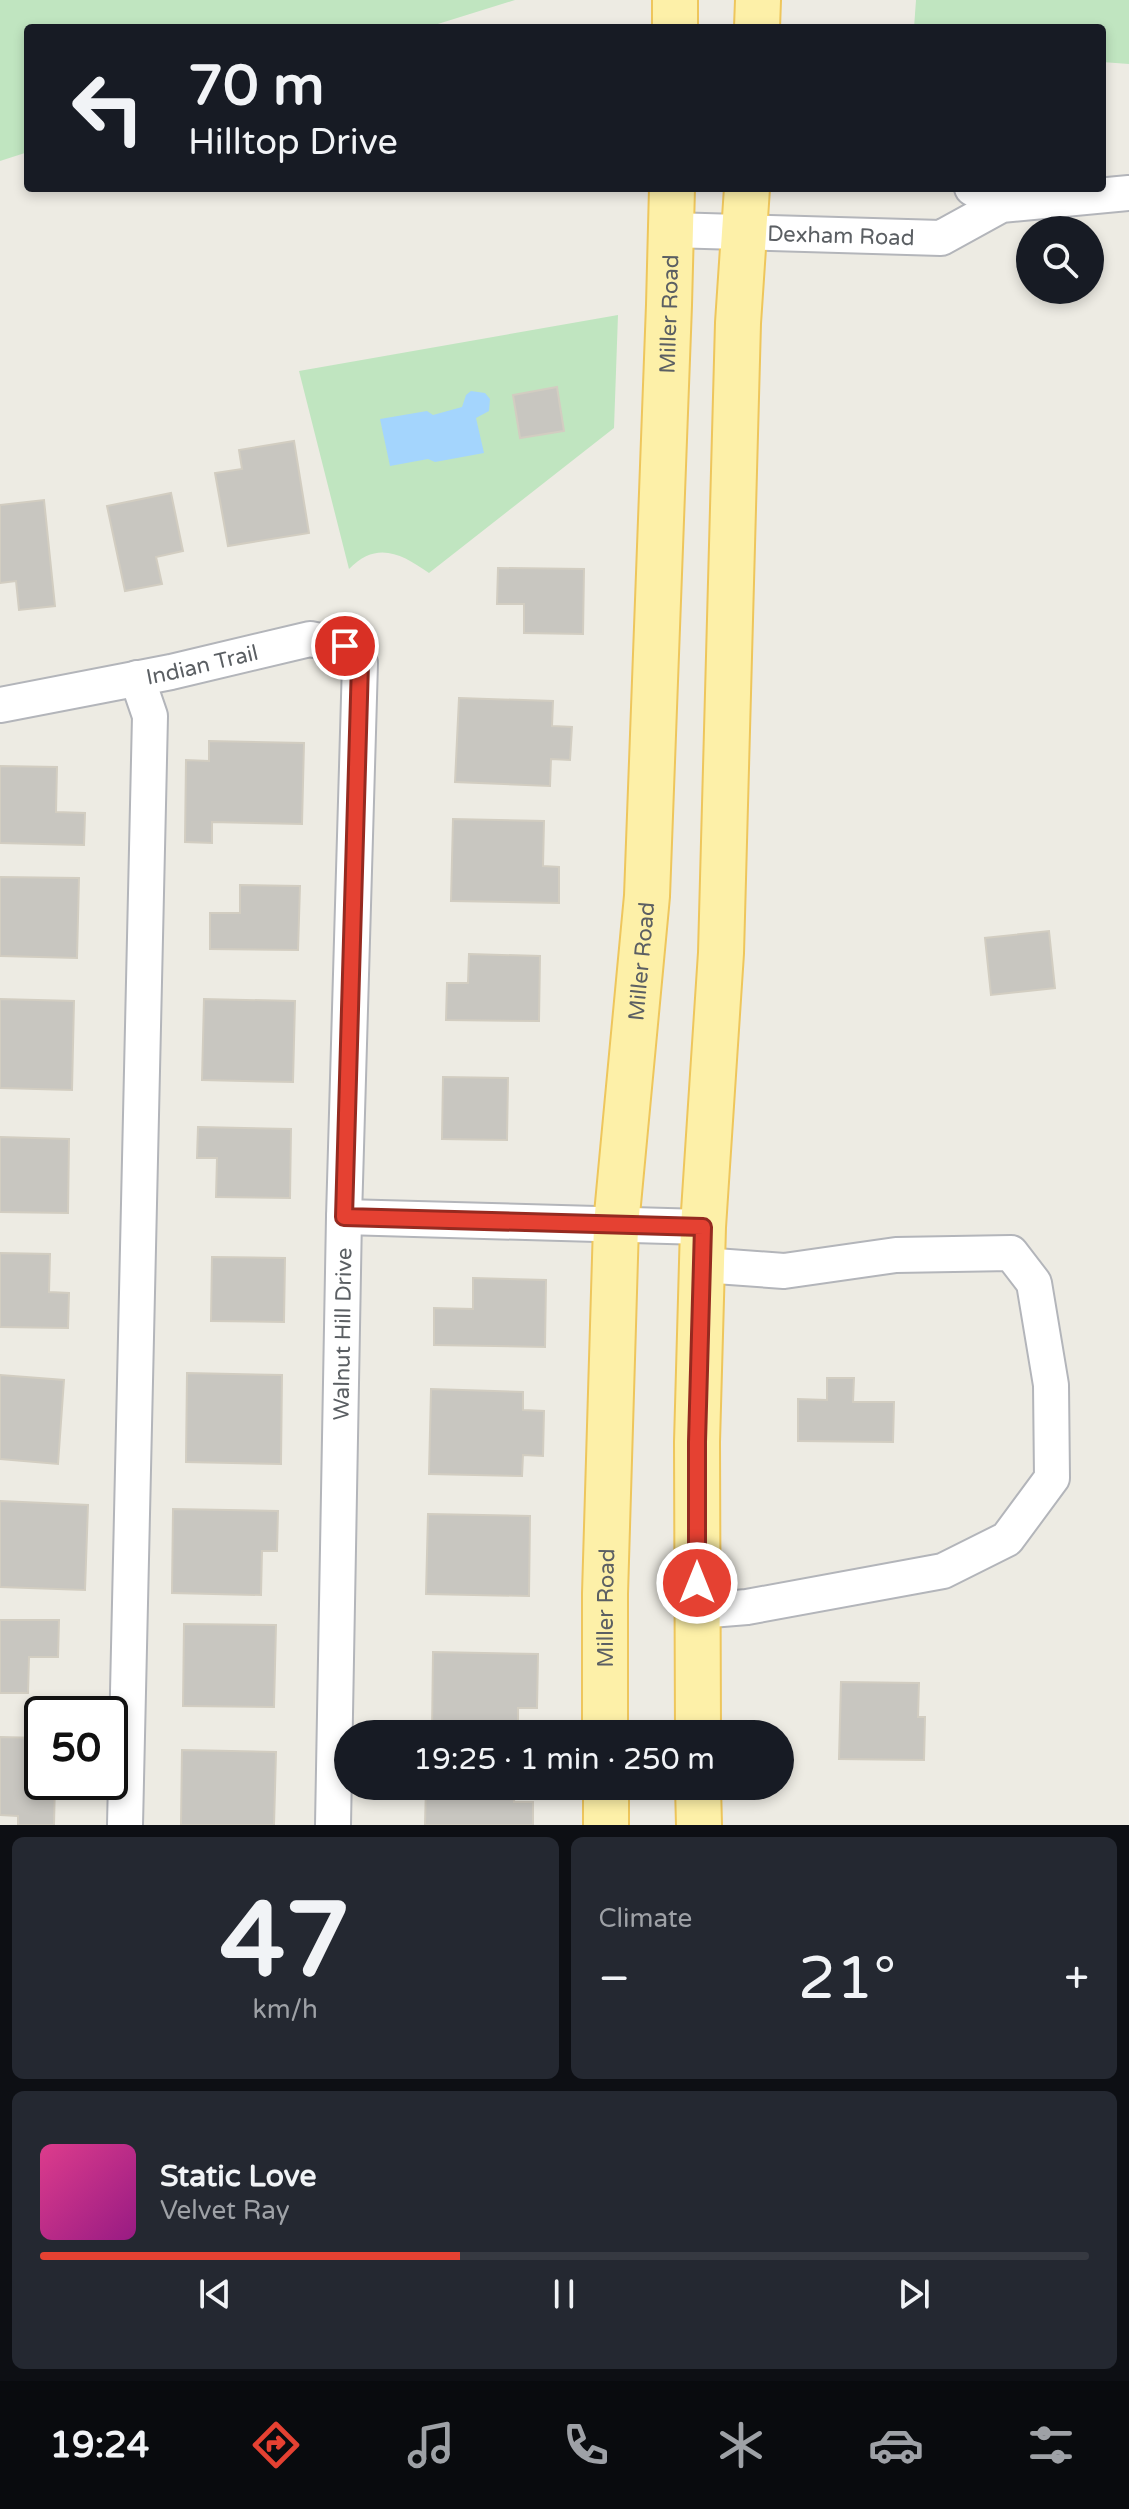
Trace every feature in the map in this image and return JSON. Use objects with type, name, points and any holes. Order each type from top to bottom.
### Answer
[{"type":"main road","points":[[675,0],[675,24]]},
{"type":"main road","points":[[757,24],[758,0]]},
{"type":"main road","points":[[698,1720],[697,1442],[703,1246],[721,953],[738,323],[747,192]]},
{"type":"main road","name":"Miller Road","points":[[605,1720],[605,1594],[616,1225],[647,896],[671,209]]},
{"type":"main road","points":[[606,1800],[606,1825]]},
{"type":"main road","points":[[698,1800],[699,1825]]},
{"type":"street","points":[[979,192],[1001,205]]},
{"type":"street","name":"Dexham Road","points":[[671,209],[744,234],[941,238],[1001,205],[1129,193]]},
{"type":"street","name":"Indian Trail","points":[[0,705],[310,639],[345,646],[360,663],[359,699]]},
{"type":"street","points":[[125,1825],[150,716],[137,678]]},
{"type":"street","name":"Walnut Hill Drive","points":[[333,1825],[344,1217],[359,699]]},
{"type":"street","points":[[344,1217],[616,1225],[703,1246],[784,1271],[896,1255],[1011,1253],[1034,1283],[1051,1385],[1052,1478],[1007,1539],[943,1571],[747,1607],[698,1611]]},
{"type":"green space","points":[[0,0],[515,0],[438,24],[24,24],[24,153],[0,161]]},
{"type":"green space","points":[[916,0],[1129,0],[1129,64],[1106,62],[1106,24],[914,24]]},
{"type":"green space","points":[[618,315],[614,428],[429,573],[409,560],[389,553],[370,555],[349,569],[299,371]]},
{"type":"water","points":[[471,391],[485,393],[490,399],[489,411],[476,418],[484,453],[390,466],[380,419],[427,411],[433,415],[462,407]]},
{"type":"building","points":[[557,387],[564,431],[520,438],[513,395]]},
{"type":"building","points":[[294,441],[309,533],[228,546],[215,473],[242,469],[239,450]]},
{"type":"building","points":[[171,493],[183,551],[156,557],[162,584],[125,591],[107,506]]},
{"type":"building","points":[[44,500],[55,606],[19,610],[16,581],[0,583],[0,505]]},
{"type":"building","points":[[498,568],[584,569],[583,634],[524,633],[524,604],[497,604]]},
{"type":"building","points":[[459,698],[553,701],[552,726],[572,727],[570,760],[551,759],[550,786],[455,782]]},
{"type":"building","points":[[209,741],[304,743],[302,824],[212,822],[212,843],[185,842],[186,760],[209,761]]},
{"type":"building","points":[[0,766],[57,767],[56,812],[85,813],[84,845],[0,843]]},
{"type":"building","points":[[453,819],[544,821],[543,866],[559,867],[559,903],[451,901]]},
{"type":"building","points":[[0,877],[79,878],[77,958],[0,956]]},
{"type":"building","points":[[240,885],[300,886],[298,950],[210,949],[210,913],[240,913]]},
{"type":"building","points":[[1049,931],[1055,988],[991,995],[985,938]]},
{"type":"building","points":[[469,954],[540,956],[539,1021],[446,1020],[447,983],[468,983]]},
{"type":"building","points":[[0,999],[74,1001],[72,1090],[0,1088]]},
{"type":"building","points":[[204,999],[295,1001],[293,1082],[202,1080]]},
{"type":"building","points":[[443,1077],[508,1078],[507,1140],[442,1139]]},
{"type":"building","points":[[198,1127],[291,1129],[290,1198],[216,1197],[217,1158],[197,1158]]},
{"type":"building","points":[[0,1137],[69,1139],[68,1213],[0,1212]]},
{"type":"building","points":[[0,1253],[50,1254],[49,1292],[69,1293],[68,1328],[0,1327]]},
{"type":"building","points":[[212,1257],[285,1258],[284,1322],[211,1321]]},
{"type":"building","points":[[473,1278],[546,1280],[545,1347],[434,1345],[434,1308],[473,1309]]},
{"type":"building","points":[[187,1373],[282,1375],[281,1464],[186,1462]]},
{"type":"building","points":[[0,1375],[64,1380],[58,1464],[0,1459]]},
{"type":"building","points":[[827,1378],[854,1378],[853,1402],[894,1402],[893,1442],[798,1441],[798,1399],[827,1400]]},
{"type":"building","points":[[431,1389],[523,1392],[523,1410],[544,1411],[543,1456],[523,1455],[522,1476],[429,1474]]},
{"type":"building","points":[[0,1501],[88,1505],[85,1590],[0,1587]]},
{"type":"building","points":[[173,1509],[278,1511],[277,1551],[262,1551],[261,1595],[172,1593]]},
{"type":"building","points":[[428,1514],[530,1516],[529,1596],[426,1594]]},
{"type":"building","points":[[0,1620],[59,1620],[58,1657],[29,1657],[28,1693],[0,1693]]},
{"type":"building","points":[[184,1624],[276,1625],[274,1707],[183,1706]]},
{"type":"building","points":[[433,1652],[538,1654],[537,1708],[518,1708],[518,1720],[432,1720]]},
{"type":"building","points":[[841,1682],[919,1683],[918,1717],[925,1717],[924,1760],[839,1759]]},
{"type":"building","points":[[0,1737],[24,1738],[24,1800],[55,1800],[54,1825],[18,1825],[18,1816],[0,1815]]},
{"type":"building","points":[[182,1750],[276,1752],[274,1825],[181,1825]]},
{"type":"building","points":[[426,1800],[533,1802],[533,1825],[425,1825]]},
{"type":"route","points":[[345,646],[360,663],[344,1217],[703,1227],[697,1583]]}]
